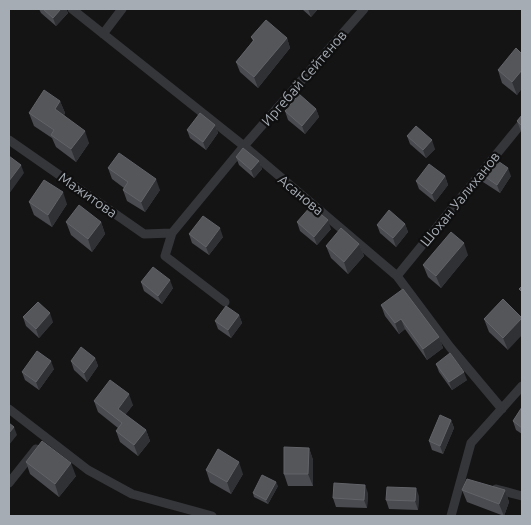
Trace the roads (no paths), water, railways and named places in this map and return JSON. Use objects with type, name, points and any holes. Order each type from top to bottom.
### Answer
[{"type":"street","name":"Асанова","points":[[72,9],[244,146],[397,276],[450,346],[502,409]]},
{"type":"street","points":[[103,34],[122,9]]},
{"type":"street","name":"Иргебай Сейтенов","points":[[244,146],[364,9]]},
{"type":"street","name":"Шохан Уалиханов","points":[[397,276],[522,123]]},
{"type":"street","name":"Мажитова","points":[[9,140],[144,234],[172,233]]},
{"type":"street","points":[[225,302],[165,256],[172,233],[244,146]]},
{"type":"street","points":[[451,516],[463,483],[471,443],[522,386]]},
{"type":"street","points":[[9,409],[88,470],[132,494],[212,516]]},
{"type":"street","points":[[9,483],[46,438]]},
{"type":"street","points":[[487,488],[522,496]]}]
